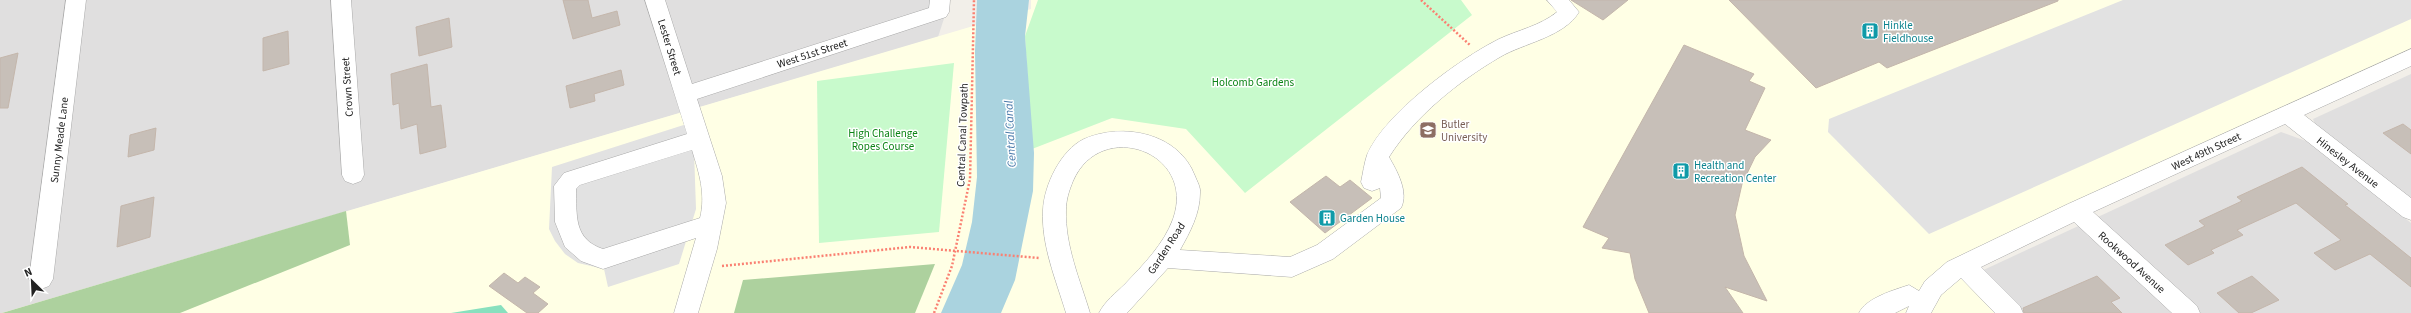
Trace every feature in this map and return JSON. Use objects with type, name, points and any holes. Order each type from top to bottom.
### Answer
[{"type":"street","name":"Sunny Meade Lane","points":[[41,279],[76,0]]},
{"type":"street","name":"Crown Street","points":[[341,0],[354,175]]},
{"type":"street","name":"Lester Street","points":[[655,0],[711,176],[715,203],[686,313]]},
{"type":"street","points":[[1372,182],[1378,156],[1396,132],[1433,94],[1482,58],[1507,44],[1555,25],[1569,12],[1557,0]]},
{"type":"street","name":"West 51st Street","points":[[684,95],[940,6]]},
{"type":"street","name":"West 49th Street","points":[[1935,275],[1964,265],[2076,210],[2411,57]]},
{"type":"street","name":"Hinesley Avenue","points":[[2286,114],[2411,210]]},
{"type":"street","name":"Garden Road","points":[[1078,313],[1057,239],[1054,210],[1056,194],[1064,174],[1082,149],[1100,140],[1126,138],[1160,149],[1176,161],[1186,181],[1188,202],[1186,217],[1179,231],[1161,258],[1145,279],[1111,313]]},
{"type":"street","points":[[699,139],[572,180],[565,186],[566,229],[573,243],[590,256],[603,259],[710,224]]},
{"type":"street","points":[[1161,258],[1292,266],[1325,252],[1392,202],[1389,177],[1378,156]]},
{"type":"street","name":"Rookwood Avenue","points":[[2076,210],[2185,312]]},
{"type":"street","name":"West 49th Street","points":[[1935,275],[1968,249],[2001,247]]},
{"type":"street","points":[[1964,265],[2011,313]]},
{"type":"street","points":[[1872,313],[1910,307],[1922,303],[1935,275]]},
{"type":"path","name":"Central Canal Towpath","points":[[934,313],[952,266],[970,179],[974,0]]},
{"type":"path","points":[[1421,0],[1482,58]]},
{"type":"path","points":[[699,268],[855,254],[910,247],[955,249],[1029,257]]},
{"type":"shaded area","points":[[0,0],[950,0],[938,37],[0,313]]},
{"type":"shaded area","name":"Butler University","points":[[1031,0],[2411,0],[2411,49],[1961,256],[2017,313],[2,313],[1031,9]]},
{"type":"shaded area","points":[[2123,0],[2411,0],[2411,19],[1929,234],[1828,132],[1829,119]]},
{"type":"shaded area","points":[[2411,74],[2411,199],[2316,126],[2313,119]]},
{"type":"shaded area","points":[[693,122],[696,209],[679,264],[608,287],[604,269],[578,263],[565,254],[555,241],[549,229],[552,167]]},
{"type":"shaded area","points":[[2281,132],[2306,141],[2411,223],[2411,313],[2017,313],[1977,273]]},
{"type":"green space","name":"Holcomb Gardens","points":[[1038,0],[1461,0],[1472,15],[1245,193],[1186,129],[1112,118],[1032,149],[1025,36]]},
{"type":"green space","name":"High Challenge Ropes Course","points":[[954,63],[939,232],[819,243],[817,81]]},
{"type":"green space","points":[[346,211],[350,245],[180,313],[2,313]]},
{"type":"green space","points":[[935,264],[915,313],[734,313],[743,280]]},
{"type":"green space","points":[[501,305],[508,313],[451,313]]},
{"type":"water","name":"Central Canal","points":[[977,0],[1029,0],[1025,36],[1034,153],[1033,191],[1015,280],[1001,313],[941,313],[962,265],[972,222],[977,177],[975,51]]},
{"type":"building","points":[[563,0],[588,0],[592,18],[617,11],[620,25],[573,39]]},
{"type":"building","points":[[1571,0],[1628,0],[1603,20]]},
{"type":"building","name":"Hinkle Fieldhouse","points":[[1729,0],[2058,1],[1887,68],[1879,62],[1816,88]]},
{"type":"building","points":[[449,18],[452,47],[419,56],[416,27]]},
{"type":"building","points":[[288,31],[289,64],[263,71],[263,38]]},
{"type":"building","name":"Health and Recreation Center","points":[[1684,45],[1754,74],[1749,81],[1765,88],[1745,130],[1771,140],[1755,157],[1742,184],[1735,215],[1744,256],[1767,301],[1725,287],[1743,313],[1649,313],[1635,279],[1630,253],[1602,248],[1609,238],[1583,227]]},
{"type":"building","points":[[18,53],[8,108],[0,108],[0,58]]},
{"type":"building","points":[[427,64],[431,107],[441,105],[446,147],[420,154],[417,124],[401,129],[399,103],[393,105],[391,74]]},
{"type":"building","points":[[621,70],[624,85],[594,94],[595,101],[570,108],[566,86]]},
{"type":"building","points":[[2403,124],[2411,130],[2411,154],[2383,133]]},
{"type":"building","points":[[156,128],[154,150],[128,157],[130,135]]},
{"type":"building","points":[[2302,167],[2348,204],[2345,205],[2411,258],[2411,287],[2370,254],[2335,270],[2314,253],[2341,240],[2296,203],[2237,230],[2243,235],[2211,250],[2214,253],[2188,265],[2165,245],[2205,226],[2199,221],[2242,201],[2237,197]]},
{"type":"building","name":"Garden House","points":[[1326,176],[1340,187],[1350,180],[1372,198],[1325,233],[1290,202]]},
{"type":"building","points":[[154,197],[150,237],[117,247],[121,206]]},
{"type":"building","points":[[504,273],[518,283],[525,277],[540,287],[533,293],[548,304],[538,313],[527,313],[489,286]]},
{"type":"building","points":[[2097,276],[2120,298],[2111,302],[2122,313],[2024,313],[2023,308]]},
{"type":"building","points":[[2252,276],[2279,300],[2251,313],[2239,313],[2217,293]]},
{"type":"place","name":"Hinkle Fieldhouse","points":[[1870,31]]},
{"type":"place","name":"Butler University","points":[[1428,130]]},
{"type":"place","name":"Health and Recreation Center","points":[[1681,171]]},
{"type":"place","name":"Garden House","points":[[1327,218]]}]
